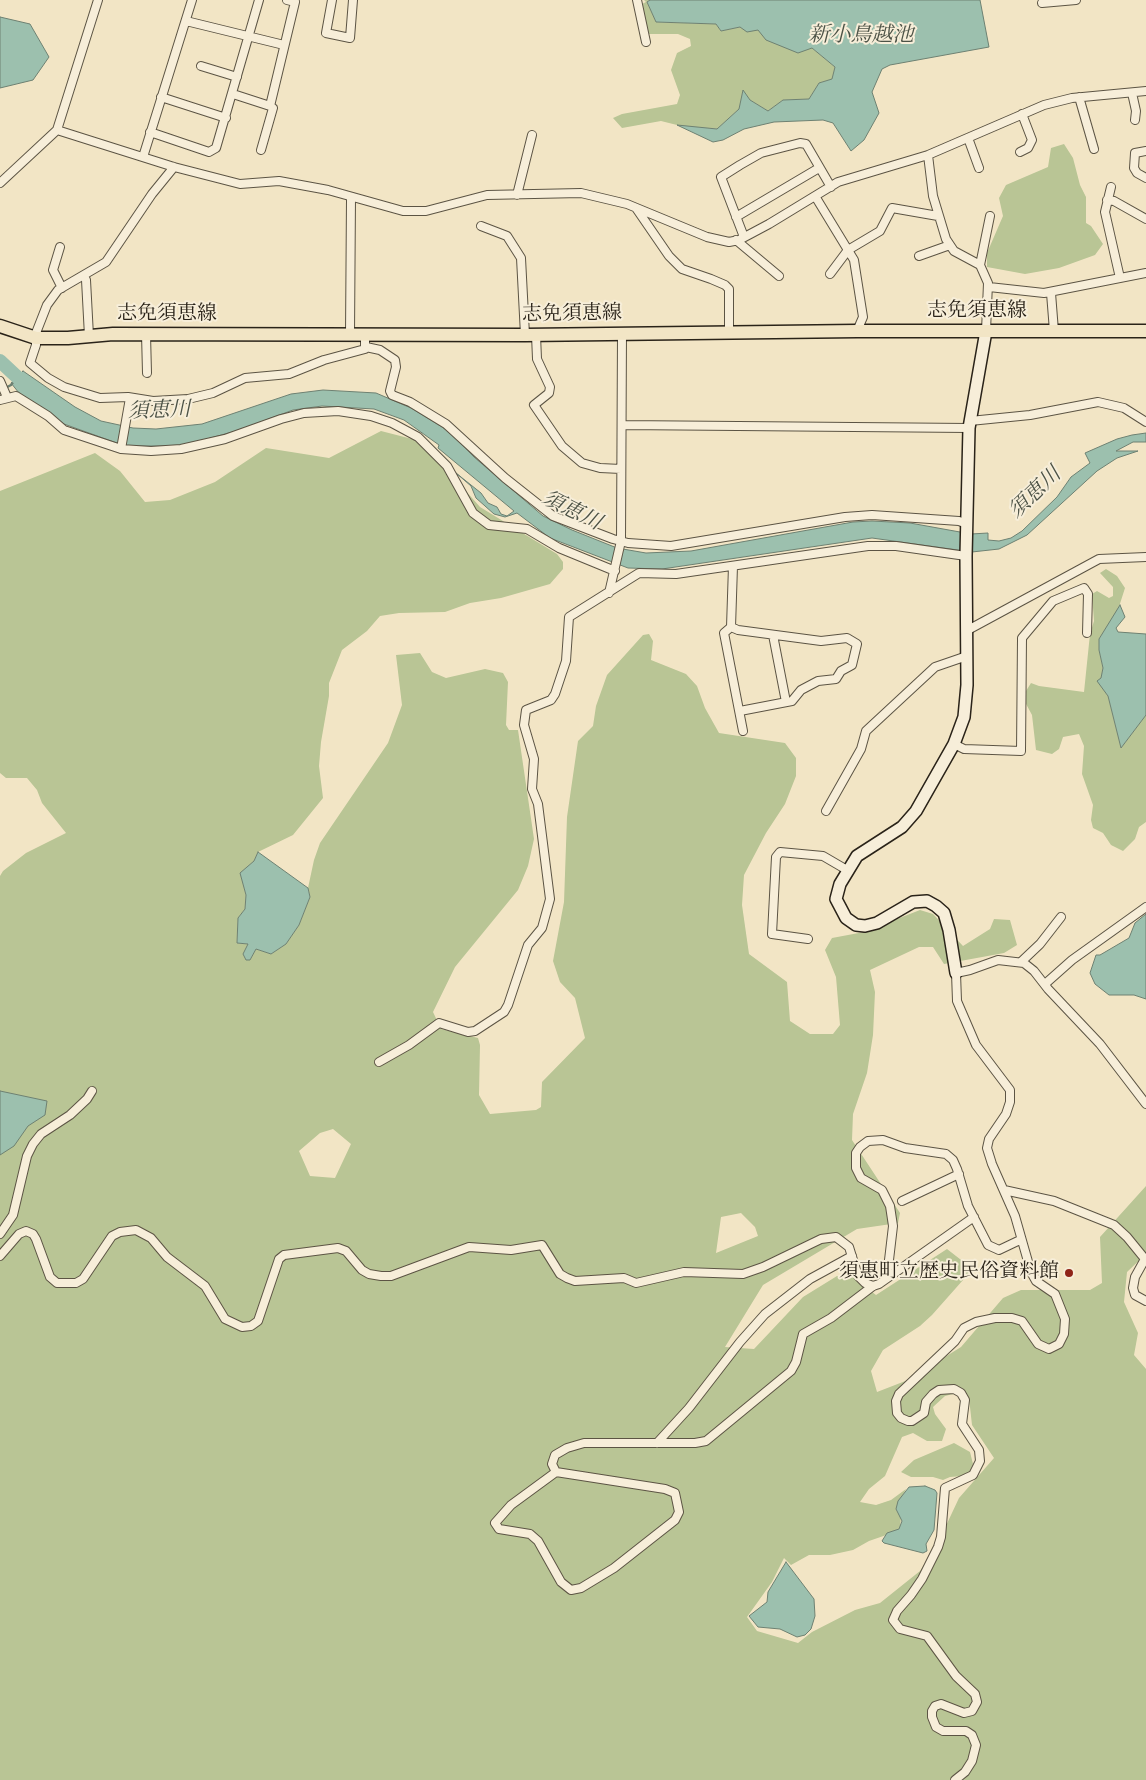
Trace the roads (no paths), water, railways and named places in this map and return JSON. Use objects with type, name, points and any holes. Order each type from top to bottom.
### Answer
[{"type":"main road","name":"志免須恵線","points":[[0,326],[36,338],[146,334],[350,334],[366,341],[622,333],[1146,331]]},
{"type":"street","points":[[0,183],[57,130],[98,0]]},
{"type":"street","points":[[142,157],[192,0]]},
{"type":"street","points":[[150,132],[209,152],[216,148],[259,0]]},
{"type":"street","points":[[332,0],[326,33],[350,38],[353,0]]},
{"type":"street","points":[[637,0],[646,42]]},
{"type":"street","points":[[1042,3],[1076,0]]},
{"type":"street","points":[[261,150],[273,108],[270,106],[293,1]]},
{"type":"street","points":[[186,21],[284,45]]},
{"type":"street","points":[[201,66],[237,77]]},
{"type":"street","points":[[57,130],[174,167],[240,184],[279,181],[328,190],[350,198],[403,211],[426,211],[474,197],[548,192],[581,192],[636,208],[720,241],[736,240],[744,237],[831,187],[860,175],[928,155],[1055,101],[1146,91]]},
{"type":"street","points":[[1132,93],[1136,111],[1135,120]]},
{"type":"street","points":[[232,94],[270,106]]},
{"type":"street","points":[[162,97],[226,118]]},
{"type":"street","points":[[1079,97],[1094,149]]},
{"type":"street","points":[[1020,152],[1028,148],[1032,140],[1022,114]]},
{"type":"street","points":[[517,195],[532,135]]},
{"type":"street","points":[[968,138],[979,168]]},
{"type":"street","points":[[744,237],[721,177],[740,165],[761,154],[800,143],[806,144],[831,187]]},
{"type":"street","points":[[1146,151],[1135,153],[1134,168],[1137,173],[1146,178]]},
{"type":"street","points":[[928,155],[933,196],[938,216],[950,246],[954,251],[980,265]]},
{"type":"street","points":[[174,167],[152,194],[106,262],[62,288],[48,305],[36,333],[36,345],[30,363],[48,378],[64,387],[100,398],[130,398],[154,401],[205,395],[245,378],[290,374],[366,341],[395,360],[396,367],[390,392],[392,395],[427,412],[446,424],[517,488],[553,516],[597,534],[621,541],[659,547],[845,517],[872,515],[959,522],[967,527]]},
{"type":"street","points":[[736,217],[819,168]]},
{"type":"street","points":[[1111,187],[1104,212],[1120,278]]},
{"type":"street","points":[[815,196],[848,250],[855,268],[863,317],[857,331]]},
{"type":"street","points":[[350,198],[350,334]]},
{"type":"street","points":[[1107,200],[1114,201],[1146,219]]},
{"type":"street","points":[[636,208],[669,256],[682,269],[718,282],[728,289],[729,333]]},
{"type":"street","points":[[830,274],[848,250],[880,231],[892,208],[938,216]]},
{"type":"street","points":[[955,1780],[966,1772],[972,1761],[976,1745],[972,1735],[966,1731],[943,1731],[936,1727],[932,1711],[935,1706],[941,1704],[964,1713],[972,1711],[977,1702],[976,1694],[956,1676],[927,1636],[900,1629],[893,1620],[897,1610],[912,1595],[922,1579],[938,1548],[941,1538],[945,1488],[973,1475],[978,1469],[980,1461],[979,1450],[962,1424],[965,1400],[961,1393],[954,1389],[939,1390],[926,1402],[924,1413],[912,1421],[901,1418],[897,1412],[896,1401],[899,1394],[955,1340],[964,1328],[976,1322],[995,1318],[1012,1318],[1022,1321],[1038,1344],[1049,1349],[1059,1344],[1064,1334],[1065,1319],[1061,1305],[1050,1289],[1036,1281],[1020,1240],[1015,1216],[987,1148],[989,1139],[1006,1114],[1010,1102],[1010,1090],[976,1045],[957,1001],[956,973],[949,930],[944,913],[927,901],[913,902],[877,923],[865,926],[856,925],[846,918],[836,899],[840,884],[857,856],[902,827],[916,811],[954,744],[964,717],[967,700],[966,555],[970,424],[986,331],[989,287],[980,265],[990,216]]},
{"type":"street","points":[[481,226],[507,236],[521,258],[531,335],[537,359],[550,387],[549,393],[534,404],[562,446],[582,463],[600,468],[621,469]]},
{"type":"street","points":[[736,240],[779,276]]},
{"type":"street","points":[[919,256],[950,246]]},
{"type":"street","points":[[60,247],[53,270],[62,288]]},
{"type":"street","points":[[989,287],[1051,293],[1146,274]]},
{"type":"street","points":[[84,276],[86,280],[89,336]]},
{"type":"street","points":[[1051,293],[1054,331]]},
{"type":"street","points":[[609,593],[616,570],[621,541],[622,333]]},
{"type":"street","points":[[146,334],[147,373]]},
{"type":"street","points":[[0,382],[3,399],[18,397],[48,416],[64,430],[121,449],[151,451],[181,449],[225,439],[281,419],[318,411],[338,411],[371,416],[392,423],[418,437],[443,461],[473,513],[489,525],[526,529],[559,548],[616,570]]},
{"type":"street","points":[[121,449],[130,398]]},
{"type":"street","points":[[622,425],[970,424],[1098,402],[1124,408],[1146,422]]},
{"type":"street","points":[[379,1062],[408,1045],[439,1023],[468,1032],[475,1031],[504,1012],[528,945],[542,928],[550,899],[538,804],[532,789],[534,759],[524,725],[526,710],[551,700],[555,694],[566,661],[569,617],[639,573],[676,574],[868,546],[896,546],[966,555]]},
{"type":"street","points":[[966,631],[1099,559],[1146,557]]},
{"type":"street","points":[[733,566],[731,627],[724,633],[743,731]]},
{"type":"street","points":[[954,744],[964,749],[1022,752],[1022,638],[1053,601],[1084,588],[1088,594],[1087,633]]},
{"type":"street","points":[[731,627],[738,630],[821,640],[847,638],[856,644],[852,664],[841,670],[840,676],[836,679],[818,681],[801,690],[792,701],[740,711]]},
{"type":"street","points":[[773,635],[786,702]]},
{"type":"street","points":[[826,811],[861,749],[866,731],[935,667],[967,656]]},
{"type":"street","points":[[808,939],[772,934],[776,857],[780,852],[823,856],[847,870]]},
{"type":"street","points":[[1044,984],[1072,960],[1146,907]]},
{"type":"street","points":[[1021,962],[1040,944],[1061,917]]},
{"type":"street","points":[[956,973],[998,960],[1021,962],[1034,971],[1100,1044],[1146,1104]]},
{"type":"street","points":[[0,1234],[13,1215],[27,1156],[33,1144],[41,1134],[70,1115],[87,1099],[92,1091]]},
{"type":"street","points":[[887,1277],[893,1226],[890,1206],[882,1190],[868,1184],[856,1168],[856,1153],[860,1146],[875,1139],[905,1148],[946,1154],[953,1160],[984,1239],[993,1249],[999,1250],[1020,1240]]},
{"type":"street","points":[[902,1201],[959,1174]]},
{"type":"street","points":[[1004,1190],[1054,1201],[1114,1225],[1128,1236],[1145,1259],[1135,1277],[1133,1288],[1135,1295],[1146,1301]]},
{"type":"street","points":[[556,1472],[552,1464],[555,1455],[567,1448],[600,1442],[694,1443],[706,1441],[726,1427],[791,1371],[796,1362],[803,1334],[832,1318],[873,1286],[974,1217]]},
{"type":"street","points":[[0,1256],[19,1234],[26,1231],[33,1234],[50,1277],[57,1283],[76,1283],[83,1279],[112,1236],[120,1232],[136,1230],[151,1238],[167,1257],[205,1286],[224,1319],[242,1327],[251,1326],[258,1320],[279,1259],[284,1255],[338,1248],[346,1251],[362,1270],[369,1274],[391,1276],[469,1247],[511,1250],[542,1245],[560,1274],[567,1278],[575,1280],[624,1278],[636,1283],[684,1272],[743,1274],[821,1239],[836,1237],[843,1241],[852,1256],[858,1276],[864,1283],[873,1286]]},
{"type":"street","points":[[657,1443],[689,1408],[740,1342],[765,1314],[810,1279],[852,1256]]},
{"type":"street","points":[[556,1472],[665,1488],[675,1492],[679,1512],[675,1520],[614,1568],[580,1588],[571,1590],[561,1582],[538,1542],[530,1534],[499,1529],[495,1524],[511,1505],[556,1472]]},
{"type":"water","name":"新小鳥越池","points":[[650,0],[980,0],[989,47],[890,65],[882,69],[872,92],[879,113],[864,140],[851,151],[833,123],[823,120],[774,122],[744,129],[723,140],[713,142],[677,125],[717,129],[739,109],[743,90],[750,100],[768,111],[783,100],[809,99],[819,83],[832,79],[835,67],[812,48],[798,53],[766,40],[758,30],[747,32],[740,27],[721,31],[716,24],[656,22],[647,2]]},
{"type":"water","points":[[0,17],[30,24],[49,57],[33,80],[0,88]]},
{"type":"water","points":[[23,371],[75,407],[101,421],[133,428],[156,429],[202,424],[291,394],[323,390],[376,393],[411,408],[450,432],[474,457],[543,516],[617,548],[646,553],[691,551],[853,522],[872,521],[910,523],[971,534],[988,533],[988,540],[999,541],[1011,538],[1022,531],[1057,497],[1071,477],[1090,463],[1085,453],[1117,439],[1132,435],[1146,433],[1146,442],[1133,442],[1116,451],[1138,451],[1117,458],[1097,471],[1027,535],[999,549],[972,552],[872,538],[662,569],[628,568],[550,538],[517,513],[505,517],[494,514],[476,498],[471,486],[456,473],[481,493],[488,503],[497,507],[501,514],[507,516],[514,511],[438,448],[439,445],[404,420],[374,409],[322,406],[293,410],[236,431],[181,446],[125,446],[64,424],[19,393],[11,383]]},
{"type":"water","points":[[1120,605],[1125,617],[1116,628],[1118,632],[1146,634],[1146,715],[1121,748],[1108,696],[1097,681],[1101,678],[1103,668],[1099,650],[1099,639]]},
{"type":"water","points":[[258,852],[308,888],[310,897],[299,925],[286,944],[271,954],[256,949],[250,960],[246,960],[243,954],[248,944],[237,943],[238,918],[245,909],[246,895],[240,873],[254,861]]},
{"type":"water","points":[[1146,914],[1146,999],[1134,995],[1109,995],[1095,984],[1090,973],[1096,955],[1100,955],[1129,938],[1135,923]]},
{"type":"water","points":[[0,1091],[47,1101],[45,1115],[28,1126],[14,1146],[0,1155]]},
{"type":"water","points":[[925,1486],[935,1490],[937,1493],[934,1530],[926,1544],[927,1551],[923,1553],[884,1543],[882,1541],[887,1533],[899,1529],[902,1521],[896,1509],[898,1501],[909,1487]]},
{"type":"water","points":[[786,1562],[814,1599],[815,1616],[811,1629],[805,1635],[797,1637],[780,1629],[758,1627],[749,1616],[767,1602],[768,1592]]},
{"type":"waterway","name":"須恵川","points":[[0,361],[30,389]]},
{"type":"waterway","points":[[0,391],[11,385],[17,377]]},
{"type":"place","name":"須惠町立歴史民俗資料館","points":[[1069,1273]]}]
